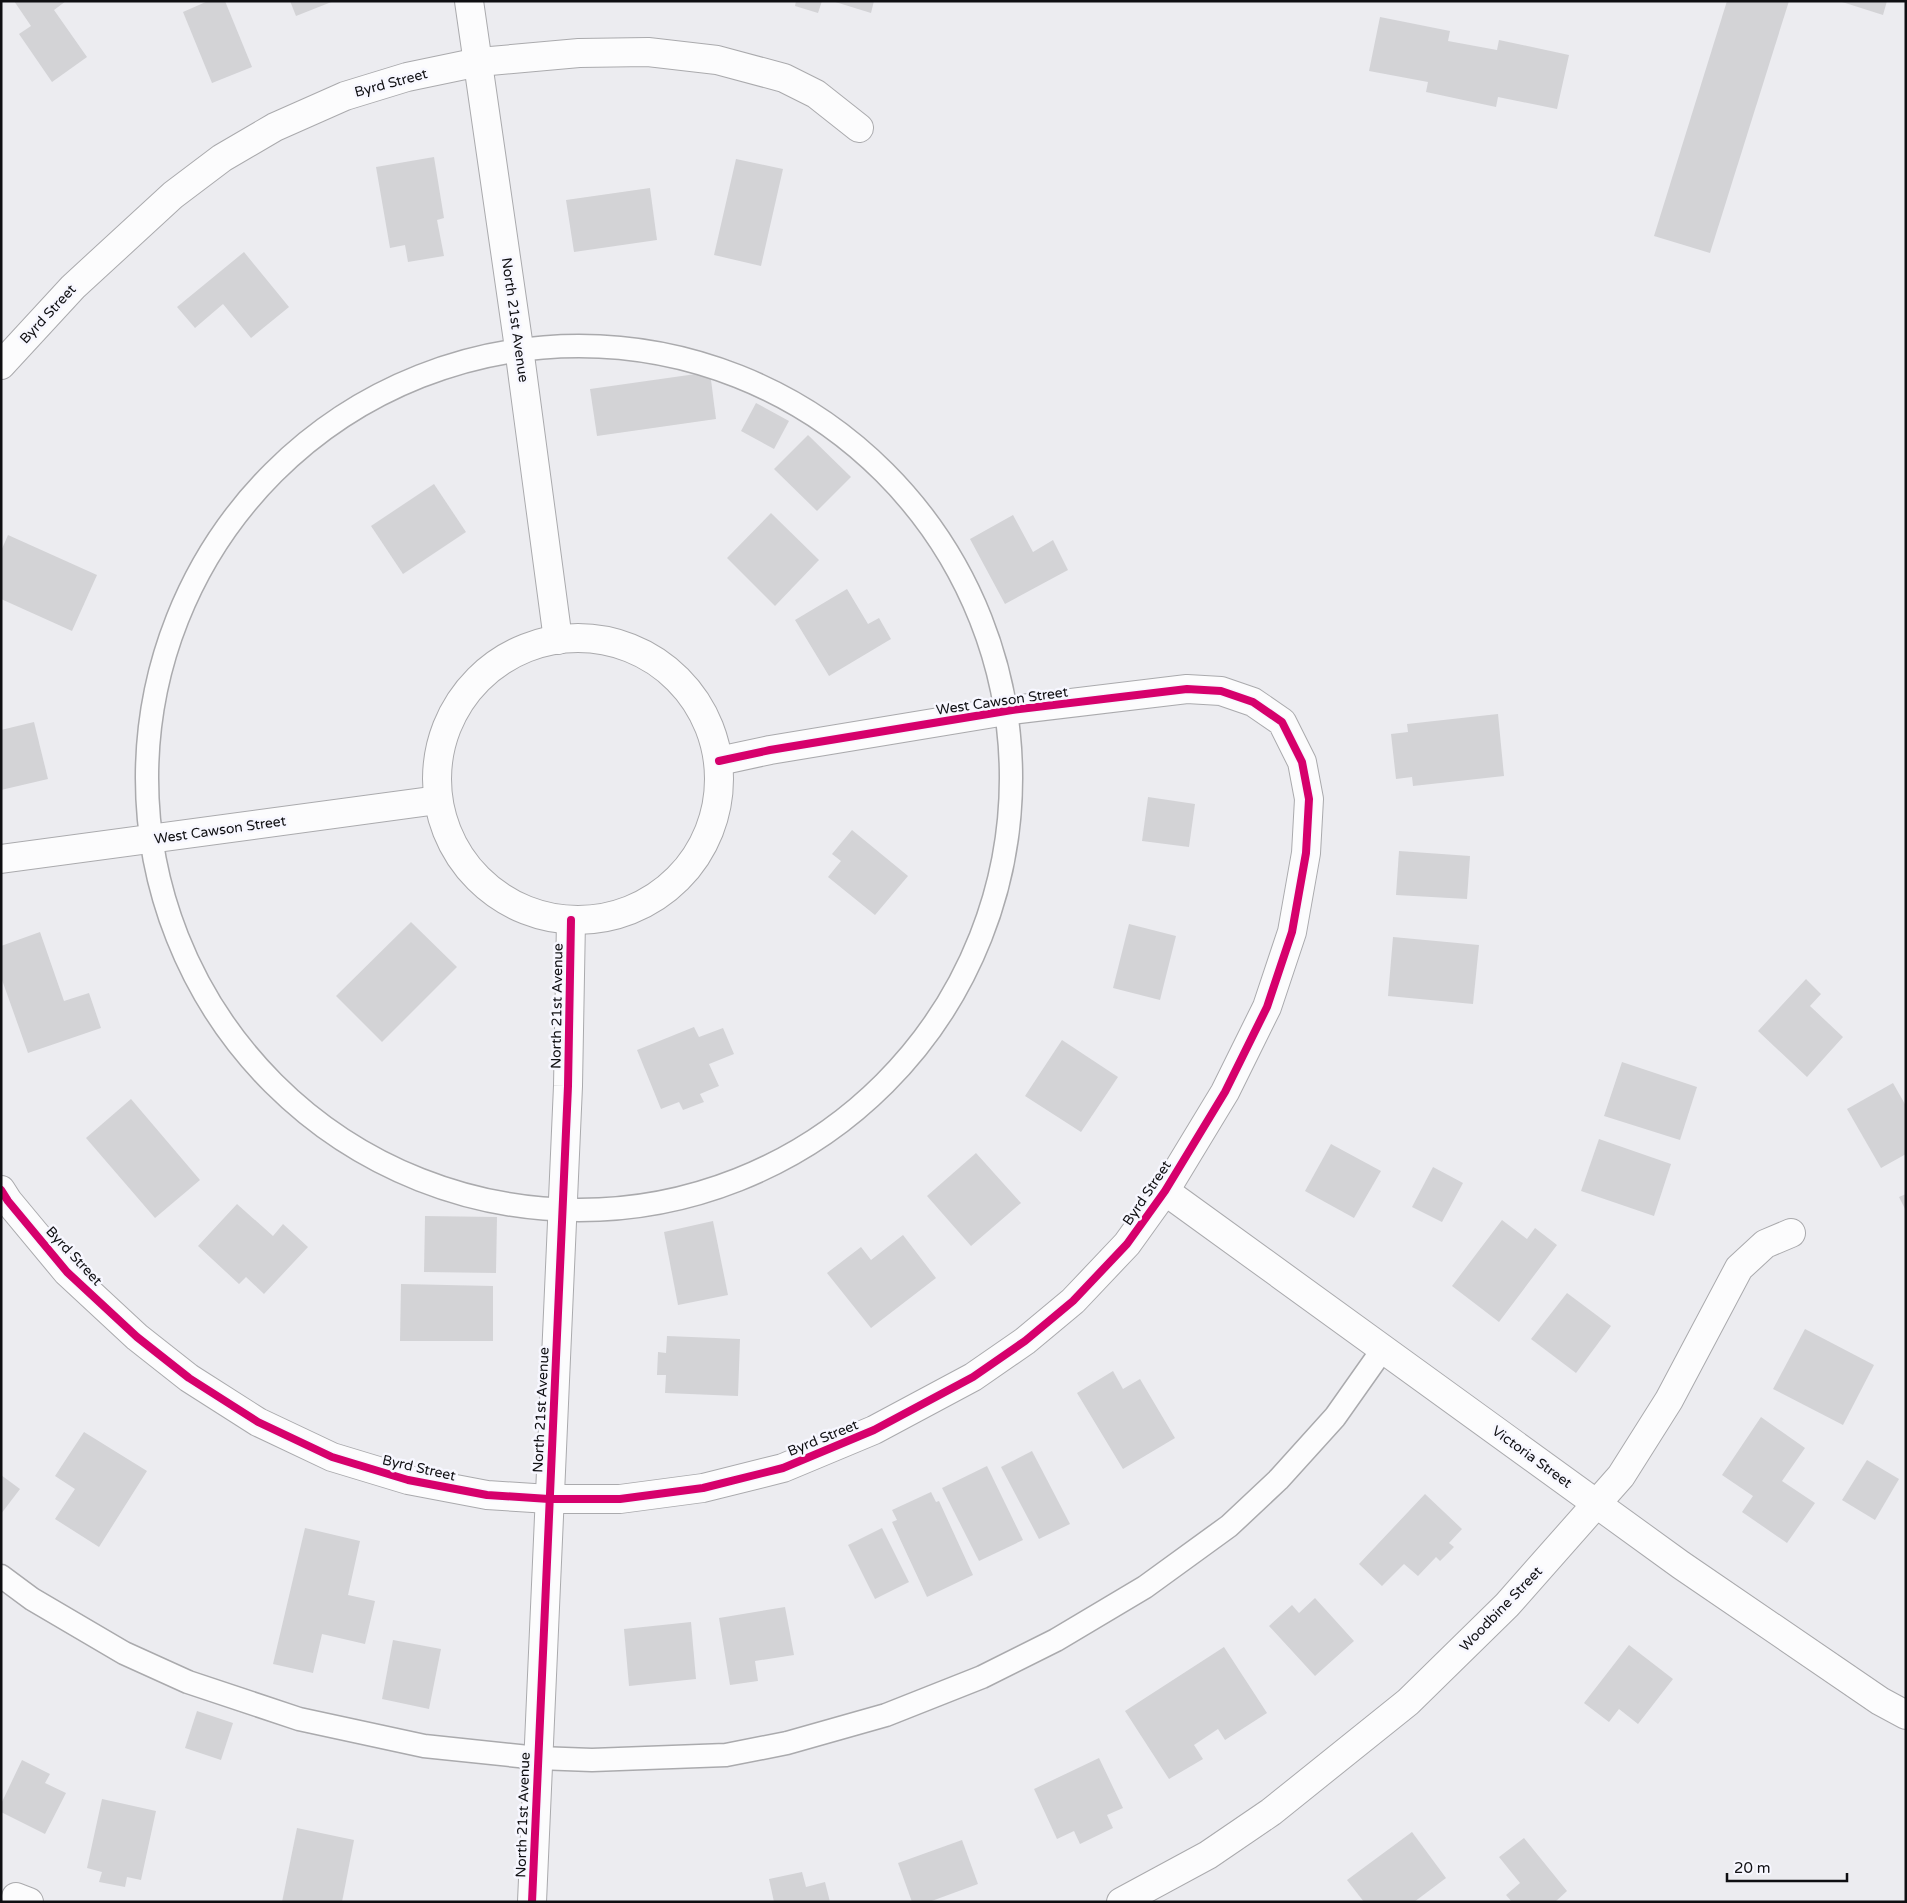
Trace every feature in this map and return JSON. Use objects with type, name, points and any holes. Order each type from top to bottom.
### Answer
[{"type":"street","name":"North 21st Avenue","points":[[469,1],[519,348],[558,640]]},
{"type":"street","name":"Byrd Street","points":[[1,365],[73,287],[172,195],[222,158],[275,127],[345,96],[406,77],[479,62],[579,54],[648,52],[717,60],[784,78],[816,94],[858,128]]},
{"type":"street","points":[[596,639],[632,648],[664,667],[690,693],[710,725],[719,761],[719,796],[710,830],[694,861],[670,887],[640,906],[606,918],[571,920],[539,914],[509,902],[483,884],[462,859],[446,831],[438,800],[438,763],[440,754],[447,727],[465,695],[491,668],[523,650],[558,640],[596,639]]},
{"type":"street","name":"West Cawson Street","points":[[719,761],[770,750],[1012,710],[1187,689],[1222,691],[1253,702],[1282,722]]},
{"type":"street","name":"Byrd Street","points":[[1,1190],[8,1201],[68,1272],[137,1337],[189,1378],[258,1422],[332,1457],[408,1480],[487,1495],[550,1499],[620,1499],[703,1488],[783,1468],[874,1430],[973,1377],[1025,1341],[1072,1300],[1127,1244],[1165,1191],[1225,1092],[1267,1008],[1292,932],[1306,853],[1309,799],[1302,762],[1282,722]]},
{"type":"street","name":"West Cawson Street","points":[[1,859],[438,800]]},
{"type":"street","name":"North 21st Avenue","points":[[532,1902],[568,1086],[571,920]]},
{"type":"street","name":"Victoria Street","points":[[1165,1191],[1681,1565],[1880,1701],[1906,1715]]},
{"type":"street","name":"Woodbine Street","points":[[1121,1902],[1208,1855],[1271,1812],[1408,1702],[1506,1605],[1621,1476],[1669,1400],[1739,1268],[1765,1244],[1791,1233]]},
{"type":"lane","points":[[577,340],[636,347],[707,366],[775,394],[836,432],[890,478],[929,521],[966,580],[995,644],[1012,710],[1015,741],[1008,812],[997,867],[972,939],[950,988],[908,1059],[872,1100],[838,1128],[778,1162],[716,1188],[651,1209],[598,1216],[562,1216],[498,1204],[427,1182],[359,1152],[299,1112],[247,1061],[214,1018],[183,962],[161,900],[148,840],[148,796],[154,745],[166,692],[201,587],[230,525],[260,480],[290,448],[324,420],[373,391],[432,369],[519,348],[577,340]]},
{"type":"lane","points":[[1,1576],[32,1599],[124,1653],[198,1685],[299,1719],[414,1744],[538,1758],[592,1760],[726,1755],[787,1743],[886,1715],[982,1677],[1056,1640],[1145,1587],[1229,1526],[1278,1480],[1335,1417],[1383,1349]]},
{"type":"building","points":[[14,1],[66,1],[54,10],[87,57],[52,82],[19,34],[31,26]]},
{"type":"building","points":[[208,1],[225,1],[252,67],[212,83],[183,12]]},
{"type":"building","points":[[290,1],[334,1],[296,16]]},
{"type":"building","points":[[796,1],[822,1],[818,13],[795,6]]},
{"type":"building","points":[[832,1],[874,1],[871,13]]},
{"type":"building","points":[[1727,1],[1789,1],[1710,253],[1654,236]]},
{"type":"building","points":[[1839,1],[1887,1],[1883,15]]},
{"type":"building","points":[[1380,17],[1450,31],[1448,41],[1497,50],[1499,40],[1569,55],[1557,109],[1498,97],[1496,107],[1426,92],[1428,82],[1369,71]]},
{"type":"building","points":[[434,157],[444,218],[437,220],[444,256],[408,262],[405,245],[390,248],[376,167]]},
{"type":"building","points":[[736,159],[783,169],[761,266],[714,255]]},
{"type":"building","points":[[650,188],[657,240],[574,252],[566,200]]},
{"type":"building","points":[[244,252],[289,307],[251,338],[223,304],[195,328],[177,307]]},
{"type":"building","points":[[710,372],[716,419],[597,436],[590,389]]},
{"type":"building","points":[[756,403],[789,421],[774,449],[741,431]]},
{"type":"building","points":[[808,435],[851,477],[817,511],[774,469]]},
{"type":"building","points":[[434,484],[466,532],[403,574],[371,526]]},
{"type":"building","points":[[771,513],[819,560],[775,606],[727,558]]},
{"type":"building","points":[[1013,515],[1033,552],[1053,540],[1068,570],[1005,604],[970,539]]},
{"type":"building","points":[[8,535],[97,575],[72,631],[1,599],[1,551]]},
{"type":"building","points":[[847,589],[868,624],[879,618],[891,639],[829,676],[795,620]]},
{"type":"building","points":[[1498,714],[1504,776],[1413,786],[1412,777],[1396,779],[1391,734],[1408,732],[1407,724]]},
{"type":"building","points":[[34,722],[48,779],[1,790],[1,730]]},
{"type":"building","points":[[1148,797],[1195,804],[1189,847],[1142,841]]},
{"type":"building","points":[[852,830],[908,876],[875,915],[828,877],[841,861],[832,854]]},
{"type":"building","points":[[1399,851],[1470,856],[1467,899],[1396,895]]},
{"type":"building","points":[[411,922],[457,967],[382,1042],[336,996]]},
{"type":"building","points":[[1129,924],[1176,936],[1160,1000],[1113,988]]},
{"type":"building","points":[[40,932],[64,1001],[89,993],[101,1028],[28,1053],[1,977],[1,946]]},
{"type":"building","points":[[1393,937],[1479,945],[1473,1004],[1388,996]]},
{"type":"building","points":[[1806,979],[1821,994],[1810,1006],[1843,1037],[1807,1077],[1758,1031]]},
{"type":"building","points":[[694,1027],[699,1037],[723,1028],[734,1054],[709,1064],[719,1086],[700,1094],[704,1102],[683,1110],[679,1102],[661,1109],[637,1050]]},
{"type":"building","points":[[1062,1040],[1118,1077],[1081,1132],[1025,1096]]},
{"type":"building","points":[[1622,1062],[1697,1087],[1680,1140],[1604,1116]]},
{"type":"building","points":[[1893,1083],[1906,1106],[1906,1154],[1881,1168],[1847,1109]]},
{"type":"building","points":[[131,1099],[200,1180],[155,1218],[86,1138]]},
{"type":"building","points":[[1599,1139],[1671,1164],[1654,1216],[1581,1191]]},
{"type":"building","points":[[1331,1144],[1381,1171],[1354,1218],[1305,1191]]},
{"type":"building","points":[[976,1153],[1021,1203],[971,1246],[927,1196]]},
{"type":"building","points":[[1433,1167],[1463,1183],[1442,1222],[1412,1207]]},
{"type":"building","points":[[1906,1194],[1906,1211],[1899,1197]]},
{"type":"building","points":[[237,1204],[273,1236],[283,1224],[308,1247],[264,1294],[246,1277],[239,1284],[198,1246]]},
{"type":"building","points":[[425,1216],[497,1217],[496,1273],[424,1272]]},
{"type":"building","points":[[1502,1220],[1527,1239],[1535,1228],[1557,1245],[1499,1322],[1452,1286]]},
{"type":"building","points":[[713,1221],[728,1295],[678,1305],[664,1232]]},
{"type":"building","points":[[903,1235],[936,1278],[871,1328],[827,1273],[861,1247],[871,1260]]},
{"type":"building","points":[[401,1284],[493,1286],[493,1341],[400,1341]]},
{"type":"building","points":[[1567,1293],[1611,1326],[1576,1373],[1531,1339]]},
{"type":"building","points":[[1805,1329],[1874,1365],[1843,1425],[1773,1389]]},
{"type":"building","points":[[667,1336],[740,1339],[738,1396],[665,1393],[666,1375],[657,1375],[658,1352],[666,1353]]},
{"type":"building","points":[[1113,1371],[1123,1389],[1140,1379],[1175,1438],[1123,1469],[1077,1393]]},
{"type":"building","points":[[1761,1417],[1805,1448],[1782,1481],[1815,1503],[1787,1543],[1742,1512],[1753,1496],[1722,1475]]},
{"type":"building","points":[[84,1432],[147,1471],[99,1547],[55,1519],[75,1489],[55,1476]]},
{"type":"building","points":[[1032,1451],[1070,1524],[1039,1539],[1001,1467]]},
{"type":"building","points":[[1867,1460],[1899,1479],[1875,1520],[1842,1500]]},
{"type":"building","points":[[987,1466],[1023,1540],[979,1561],[942,1488]]},
{"type":"building","points":[[1,1475],[20,1489],[1,1514]]},
{"type":"building","points":[[931,1492],[936,1502],[939,1501],[973,1575],[927,1597],[892,1522],[897,1520],[892,1510]]},
{"type":"building","points":[[1425,1494],[1462,1529],[1449,1543],[1454,1547],[1440,1561],[1436,1557],[1418,1576],[1404,1564],[1382,1586],[1359,1564]]},
{"type":"building","points":[[305,1528],[360,1541],[348,1595],[375,1601],[365,1644],[322,1634],[313,1673],[273,1664]]},
{"type":"building","points":[[882,1528],[909,1582],[875,1599],[848,1545]]},
{"type":"building","points":[[1315,1598],[1354,1641],[1315,1676],[1269,1626],[1292,1605],[1299,1613]]},
{"type":"building","points":[[785,1607],[794,1655],[755,1661],[758,1681],[730,1685],[719,1618]]},
{"type":"building","points":[[691,1622],[696,1679],[629,1686],[624,1629]]},
{"type":"building","points":[[393,1640],[441,1649],[429,1709],[382,1699]]},
{"type":"building","points":[[1629,1645],[1673,1679],[1638,1724],[1619,1709],[1609,1722],[1584,1703]]},
{"type":"building","points":[[1224,1647],[1267,1713],[1225,1740],[1218,1729],[1194,1745],[1203,1759],[1169,1779],[1125,1711]]},
{"type":"building","points":[[197,1711],[233,1723],[221,1760],[185,1748]]},
{"type":"building","points":[[1099,1758],[1123,1808],[1107,1815],[1113,1828],[1080,1844],[1074,1831],[1057,1839],[1034,1789]]},
{"type":"building","points":[[22,1760],[50,1774],[45,1783],[66,1793],[45,1834],[1,1812],[1,1804]]},
{"type":"building","points":[[102,1799],[156,1811],[141,1880],[127,1877],[125,1887],[99,1882],[102,1872],[87,1868]]},
{"type":"building","points":[[297,1828],[354,1840],[342,1902],[282,1902]]},
{"type":"building","points":[[1412,1832],[1446,1878],[1414,1902],[1364,1902],[1347,1880]]},
{"type":"building","points":[[1524,1838],[1567,1891],[1555,1902],[1512,1902],[1506,1895],[1520,1883],[1499,1857]]},
{"type":"building","points":[[962,1840],[978,1884],[929,1902],[912,1902],[898,1863]]},
{"type":"building","points":[[802,1872],[806,1887],[825,1882],[830,1902],[774,1902],[769,1879]]},
{"type":"cycle path","points":[[1,1190],[67,1272],[137,1337],[189,1378],[258,1422],[332,1457],[408,1480],[487,1495],[549,1499],[620,1499],[703,1488],[783,1468],[874,1430],[973,1377],[1025,1341],[1073,1301],[1127,1244],[1165,1191],[1225,1092],[1267,1007],[1292,932],[1306,853],[1309,799],[1302,762],[1282,722],[1253,702],[1221,691],[1187,689],[1012,710],[770,750],[719,761]]},
{"type":"cycle path","points":[[532,1902],[568,1086],[571,920]]}]
